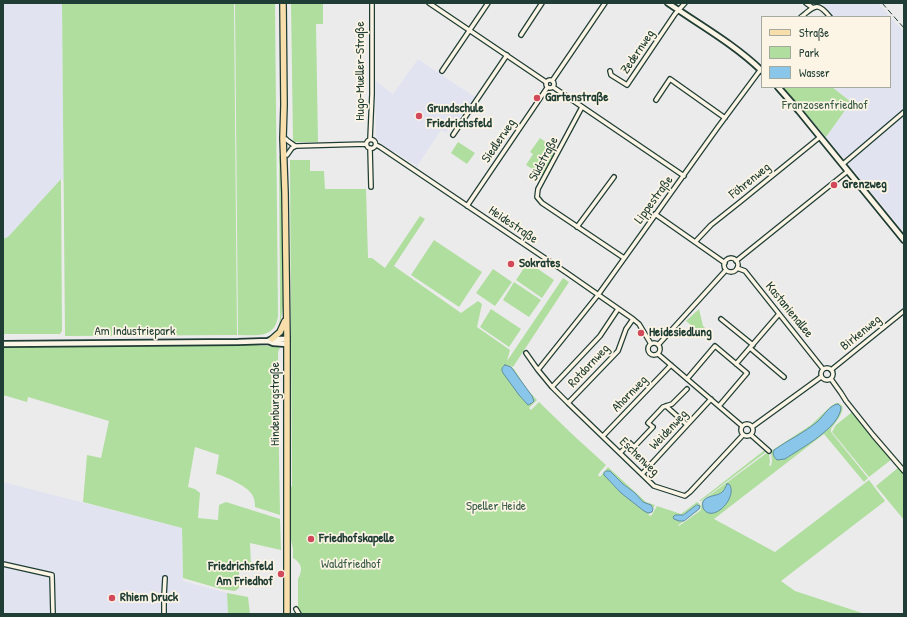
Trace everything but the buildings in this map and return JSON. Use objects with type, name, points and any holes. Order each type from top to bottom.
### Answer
[{"type":"main road","name":"Hindenburgstraße","points":[[283,3],[283,144],[287,341],[288,614]]},
{"type":"main road","name":"Hindenburgstraße","points":[[284,105],[287,155],[285,193]]},
{"type":"main road","points":[[270,340],[280,332],[286,318]]},
{"type":"street","name":"Hugo-Mueller-Straße","points":[[370,139],[372,94],[372,3]]},
{"type":"street","points":[[429,3],[546,82],[552,81],[605,3]]},
{"type":"street","points":[[442,71],[488,3]]},
{"type":"street","points":[[522,35],[542,3]]},
{"type":"street","points":[[668,3],[721,38],[761,69]]},
{"type":"street","points":[[679,10],[685,3]]},
{"type":"street","points":[[806,3],[813,8]]},
{"type":"street","points":[[802,16],[813,8],[818,7],[823,8],[829,16]]},
{"type":"street","name":"Zedernweg","points":[[610,71],[612,75],[627,85],[679,10]]},
{"type":"street","points":[[453,135],[507,55]]},
{"type":"street","name":"Lippestraße","points":[[598,295],[725,118],[761,71]]},
{"type":"street","points":[[656,100],[670,79],[725,118]]},
{"type":"street","points":[[552,81],[554,85],[553,87],[684,176]]},
{"type":"street","points":[[546,82],[545,84],[547,88],[549,89],[553,87]]},
{"type":"street","name":"Siedlerweg","points":[[467,206],[547,88]]},
{"type":"street","points":[[779,88],[843,164],[904,240]]},
{"type":"street","name":"Südstraße","points":[[582,107],[538,189],[537,197],[542,203],[624,258]]},
{"type":"street","points":[[843,164],[904,112]]},
{"type":"street","name":"Föhrenweg","points":[[695,242],[711,225],[820,137]]},
{"type":"street","points":[[286,139],[288,142],[296,146],[366,144],[367,147],[370,148],[371,187]]},
{"type":"street","points":[[366,144],[370,139]]},
{"type":"street","name":"Heidestraße","points":[[370,139],[375,141],[376,145],[633,319],[639,324],[651,344],[648,347],[648,352],[653,355],[658,354],[742,426]]},
{"type":"street","points":[[370,148],[376,145]]},
{"type":"street","points":[[287,155],[292,148],[296,146]]},
{"type":"street","points":[[736,261],[848,171]]},
{"type":"street","points":[[577,227],[614,177]]},
{"type":"street","points":[[656,214],[725,262]]},
{"type":"street","points":[[732,258],[736,261],[737,268],[732,272],[726,270],[724,267],[725,262],[728,259],[732,258]]},
{"type":"street","name":"Kastanienallee","points":[[737,268],[745,271],[823,369]]},
{"type":"street","points":[[658,345],[726,270]]},
{"type":"street","points":[[538,370],[598,295]]},
{"type":"street","name":"Rotdornweg","points":[[552,387],[600,336],[618,309]]},
{"type":"street","name":"Birkenweg","points":[[831,370],[904,311]]},
{"type":"street","points":[[736,364],[779,314]]},
{"type":"street","name":"Rotdornweg","points":[[568,403],[618,351],[626,329],[633,319]]},
{"type":"street","points":[[721,319],[784,377]]},
{"type":"street","name":"Am Industriepark","points":[[3,344],[287,341]]},
{"type":"street","points":[[651,344],[654,343],[658,345]]},
{"type":"street","points":[[658,345],[660,350],[658,354]]},
{"type":"street","points":[[687,379],[715,346],[747,373],[719,406]]},
{"type":"street","name":"Rotdornweg","points":[[526,353],[552,387],[585,421]]},
{"type":"street","name":"Ahornweg","points":[[603,436],[671,365]]},
{"type":"street","points":[[752,427],[821,377],[820,374],[823,369],[828,368],[831,370],[833,375],[831,379]]},
{"type":"street","points":[[821,377],[825,380],[831,379]]},
{"type":"street","points":[[831,379],[872,435],[904,471]]},
{"type":"street","points":[[620,453],[630,443],[634,447],[653,427],[648,423],[663,407],[672,404],[687,389]]},
{"type":"street","name":"Weidenweg","points":[[642,474],[711,399]]},
{"type":"street","points":[[666,406],[687,425]]},
{"type":"street","name":"Eschenweg","points":[[585,421],[603,436],[654,486],[685,496],[743,435]]},
{"type":"street","points":[[752,427],[747,424],[742,426],[741,430],[743,435],[751,435],[769,451]]},
{"type":"street","points":[[751,435],[753,432],[752,427]]},
{"type":"street","points":[[3,564],[52,575],[53,614]]},
{"type":"street","points":[[164,614],[166,578]]},
{"type":"street","points":[[296,609],[299,614]]},
{"type":"shaded area","points":[[3,3],[62,3],[64,181],[61,179],[8,237],[3,239]]},
{"type":"shaded area","points":[[822,3],[878,3],[890,16],[831,16],[832,15]]},
{"type":"shaded area","points":[[891,18],[904,32],[904,232],[826,137],[851,102],[833,88],[891,88]]},
{"type":"shaded area","name":"Grundschule Friedrichsfeld","points":[[418,59],[475,97],[475,99],[453,129],[450,127],[446,133],[441,130],[416,168],[415,165],[395,152],[392,152],[377,139],[375,80],[393,94]]},
{"type":"shaded area","points":[[3,482],[182,528],[183,581],[227,593],[228,614],[3,614]]},
{"type":"green space","points":[[62,3],[234,3],[237,335],[65,336]]},
{"type":"green space","points":[[235,3],[275,3],[278,316],[273,329],[264,334],[258,335],[238,335]]},
{"type":"green space","points":[[291,3],[323,3],[323,24],[316,24],[318,142],[293,142]]},
{"type":"green space","name":"Franzosenfriedhof","points":[[784,88],[833,88],[851,102],[826,137]]},
{"type":"green space","points":[[540,138],[557,150],[543,176],[526,165],[533,154],[530,152]]},
{"type":"green space","points":[[458,142],[475,153],[467,164],[451,153]]},
{"type":"green space","points":[[279,156],[282,156],[283,307],[279,330],[280,303]]},
{"type":"green space","name":"Speller Heide","points":[[290,160],[310,160],[310,171],[324,171],[325,189],[366,189],[368,258],[372,258],[385,268],[420,216],[425,219],[394,266],[461,313],[478,301],[482,304],[477,327],[510,350],[507,361],[563,278],[569,282],[513,367],[509,365],[514,369],[527,389],[537,400],[529,408],[531,410],[539,402],[606,465],[598,475],[600,477],[608,467],[646,502],[655,505],[653,509],[653,507],[643,502],[610,471],[606,471],[604,475],[621,493],[636,505],[650,513],[652,512],[648,515],[651,516],[657,506],[681,514],[697,502],[701,508],[678,525],[679,526],[701,510],[702,501],[768,452],[770,462],[769,465],[771,466],[771,451],[811,425],[831,406],[836,403],[841,404],[843,410],[831,429],[831,432],[868,478],[864,482],[824,434],[714,519],[775,552],[869,480],[885,501],[781,581],[795,591],[865,614],[302,614],[298,609],[298,579],[301,573],[301,567],[300,564],[293,558],[290,535],[290,488],[292,486]],"holes":[[[697,505],[699,509],[683,521],[675,515],[683,515]]]},
{"type":"green space","points":[[61,179],[62,331],[60,334],[3,334],[3,239],[8,237]]},
{"type":"green space","points":[[434,240],[482,272],[459,307],[411,275]]},
{"type":"green space","points":[[528,262],[554,280],[542,298],[516,280]]},
{"type":"green space","points":[[493,269],[512,282],[495,306],[476,293]]},
{"type":"green space","points":[[514,282],[541,300],[529,317],[503,300]]},
{"type":"green space","points":[[491,309],[521,329],[509,347],[480,327]]},
{"type":"green space","points":[[699,309],[703,326],[713,335],[709,339],[686,321]]},
{"type":"green space","points":[[256,345],[280,348],[278,352],[278,401],[280,515],[255,507],[253,497],[248,490],[224,476],[216,474],[219,455],[195,447],[188,487],[195,489],[200,493],[198,518],[218,520],[219,505],[226,502],[280,519],[281,550],[250,543],[251,566],[239,567],[239,588],[235,591],[221,589],[183,578],[182,528],[83,502],[87,455],[101,458],[109,421],[28,397],[27,402],[3,395],[3,347]]},
{"type":"green space","points":[[852,412],[892,459],[869,477],[832,432],[836,425]]},
{"type":"green space","points":[[766,449],[767,451],[699,501]]},
{"type":"green space","points":[[899,467],[904,474],[904,520],[876,486]]},
{"type":"green space","points":[[227,593],[248,597],[250,614],[228,614]]},
{"type":"water","points":[[505,365],[511,367],[532,396],[534,401],[532,403],[528,405],[503,373],[502,368]]},
{"type":"water","points":[[838,404],[841,407],[839,415],[827,430],[819,437],[785,459],[777,460],[774,457],[774,450],[812,426],[820,420],[832,406]]},
{"type":"water","points":[[606,471],[610,471],[643,502],[651,505],[653,509],[652,512],[648,513],[644,511],[621,493],[604,475]]},
{"type":"water","points":[[727,484],[729,484],[731,489],[728,502],[718,511],[712,513],[707,512],[703,508],[704,500],[708,497],[721,493]]},
{"type":"water","points":[[697,505],[700,506],[699,509],[684,521],[674,519],[673,517],[675,515],[683,515]]},
{"type":"railway","points":[[882,3],[904,28]]},
{"type":"place","name":"Gartenstraße","points":[[537,98]]},
{"type":"place","name":"Grundschule Friedrichsfeld","points":[[419,116]]},
{"type":"place","name":"Grenzweg","points":[[834,185]]},
{"type":"place","name":"Sokrates","points":[[511,264]]},
{"type":"place","name":"Heidesiedlung","points":[[641,333]]},
{"type":"place","name":"Friedhofskapelle","points":[[311,539]]},
{"type":"place","name":"Friedrichsfeld Am Friedhof","points":[[281,574]]},
{"type":"place","name":"Rhiem Druck","points":[[112,598]]},
{"type":"park label","name":"Waldfriedhof","points":[[351,565]]}]
